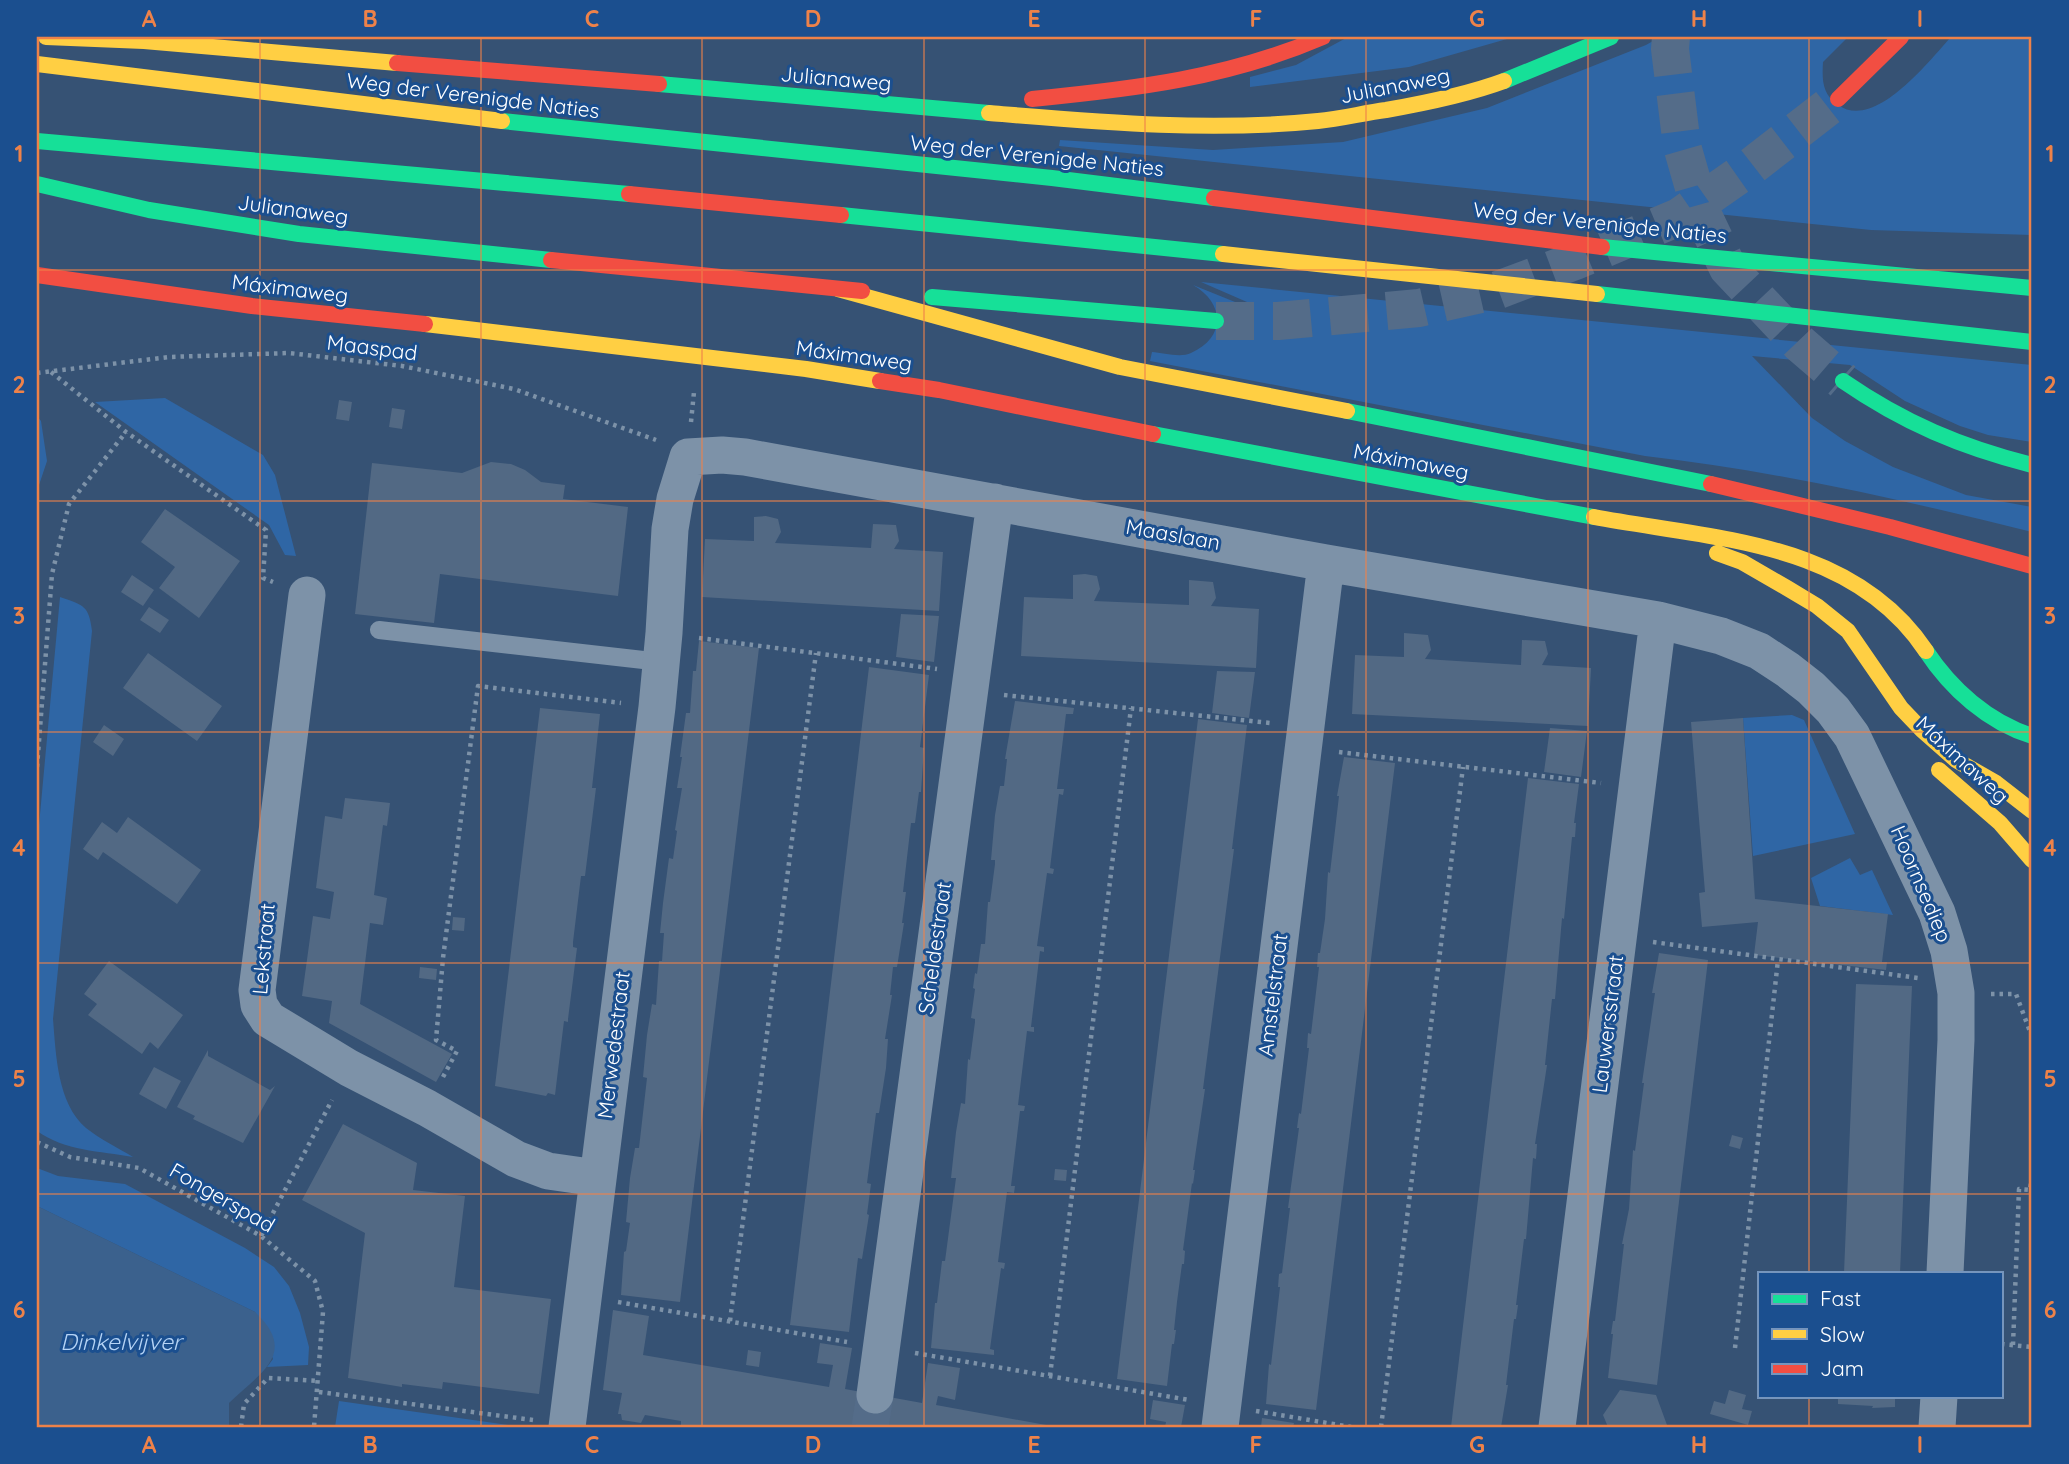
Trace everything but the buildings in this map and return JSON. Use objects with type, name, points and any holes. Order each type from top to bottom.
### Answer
[{"type":"main road","name":"Julianaweg","points":[[46,37],[144,41],[1135,125],[1318,121],[1426,103],[1480,90],[1611,37]]},
{"type":"main road","points":[[938,108],[1139,88],[1217,74],[1300,48],[1323,37]]},
{"type":"main road","points":[[1838,99],[1901,37]]},
{"type":"main road","name":"Weg der Verenigde Naties","points":[[37,64],[594,132],[1052,178],[1597,246],[2032,288]]},
{"type":"main road","points":[[37,141],[586,188],[1270,258],[2032,342]]},
{"type":"main road","name":"Julianaweg","points":[[37,184],[149,210],[299,234],[838,289],[1216,321]]},
{"type":"main road","name":"Máximaweg","points":[[37,275],[283,310],[806,369],[939,390],[1069,418],[1657,529],[1736,540],[1805,559],[1844,576],[1878,599],[1910,629],[1947,680],[1983,710],[2018,732],[2032,736]]},
{"type":"main road","points":[[838,289],[1120,367],[1669,474],[1890,527],[2032,566]]},
{"type":"main road","points":[[1843,381],[1878,406],[1935,437],[2032,465]]},
{"type":"main road","name":"Máximaweg","points":[[1657,529],[1742,562],[1816,606],[1848,631],[1900,708],[1956,760],[1996,783],[2032,811]]},
{"type":"main road","name":"Máximaweg","points":[[1886,684],[1907,690]]},
{"type":"main road","name":"Máximaweg","points":[[1886,684],[1880,706],[1899,729]]},
{"type":"main road","name":"Máximaweg","points":[[1923,755],[1985,809],[2024,848],[2032,860]]},
{"type":"street","name":"Maaslaan","points":[[688,457],[745,457],[1326,563],[1658,620]]},
{"type":"street","name":"Merwedestraat","points":[[567,1426],[657,707],[670,529],[675,499],[688,457]]},
{"type":"street","name":"Scheldestraat","points":[[875,1395],[996,502]]},
{"type":"street","name":"Amstelstraat","points":[[1221,1416],[1326,563]]},
{"type":"street","name":"Lekstraat","points":[[307,596],[257,990],[259,1005],[268,1018],[349,1068],[427,1108],[516,1159],[548,1171],[597,1178]]},
{"type":"street","name":"Lauwersstraat","points":[[1558,1427],[1658,620]]},
{"type":"street","name":"Hoornsediep","points":[[1658,620],[1721,636],[1759,651],[1811,688],[1833,710],[1852,736],[1868,766],[1937,913],[1949,951],[1956,993],[1945,1272]]},
{"type":"street","points":[[1937,1427],[1939,1398]]},
{"type":"lane","points":[[379,630],[663,648]]},
{"type":"path","name":"Maaspad","points":[[37,373],[170,357],[276,354],[402,366],[514,389],[638,432],[688,457]]},
{"type":"path","points":[[50,372],[126,432],[266,530],[262,578],[307,596]]},
{"type":"path","points":[[37,766],[52,574],[69,505],[126,432]]},
{"type":"path","points":[[663,648],[816,653],[1463,767],[1637,787]]},
{"type":"path","points":[[730,1321],[816,653]]},
{"type":"path","points":[[427,1108],[457,1051],[436,1040],[443,958],[478,686],[657,707]]},
{"type":"path","points":[[1050,1376],[1131,708]]},
{"type":"path","points":[[1381,1427],[1463,767]]},
{"type":"path","points":[[1619,938],[1926,979]]},
{"type":"path","points":[[1735,1348],[1778,960]]},
{"type":"path","points":[[1981,994],[2016,995],[2032,1037]]},
{"type":"path","points":[[261,1236],[349,1068]]},
{"type":"path","points":[[2032,1115],[2032,1122]]},
{"type":"path","name":"Fongerspad","points":[[37,1142],[70,1157],[139,1168],[261,1236],[315,1280],[323,1312],[314,1427]]},
{"type":"path","points":[[2012,1345],[2019,1189],[2030,1190],[2032,1175]]},
{"type":"path","points":[[583,1296],[1050,1376],[1221,1416],[1352,1427]]},
{"type":"path","points":[[2002,1345],[2032,1347]]},
{"type":"path","points":[[241,1427],[244,1404],[268,1378],[319,1381]]},
{"type":"path","points":[[318,1392],[567,1426]]},
{"type":"shaded area","points":[[1348,37],[1514,37],[1409,67],[1250,87],[1250,77],[1296,65]]},
{"type":"shaded area","points":[[1660,37],[1848,37],[1823,62],[1823,75],[1824,86],[1833,101],[1853,111],[1868,109],[1884,102],[1900,90],[1951,37],[2032,37],[2032,235],[1871,230],[1059,146],[1060,140],[1213,150],[1343,142],[1487,108]]},
{"type":"shaded area","points":[[1201,282],[2032,365],[2032,442],[1988,435],[1960,426],[1905,401],[1850,365],[1752,356],[1812,418],[1845,441],[1893,467],[1966,495],[2032,507],[2032,532],[1791,478],[1645,456],[1150,361],[1152,352],[1187,354],[1211,339],[1217,320],[1216,310],[1204,292],[1193,285],[1240,304],[1247,302]]},
{"type":"shaded area","points":[[165,398],[263,455],[275,475],[296,556],[285,555],[269,525],[95,402]]},
{"type":"shaded area","points":[[37,416],[41,421],[47,461],[39,485],[37,525]]},
{"type":"shaded area","points":[[60,597],[75,602],[87,611],[92,631],[53,1019],[57,1062],[64,1092],[76,1118],[91,1132],[133,1157],[59,1143],[37,1131],[37,847]]},
{"type":"shaded area","points":[[1792,715],[1804,720],[1855,834],[1753,856],[1743,718]]},
{"type":"shaded area","points":[[1850,858],[1860,875],[1872,870],[1893,915],[1820,906],[1811,878]]},
{"type":"shaded area","points":[[37,1168],[58,1176],[125,1184],[245,1248],[274,1267],[289,1286],[300,1313],[309,1347],[308,1365],[267,1367],[273,1359],[255,1312],[37,1206]]},
{"type":"shaded area","points":[[339,1401],[523,1427],[335,1427]]},
{"type":"water","name":"Dinkelvijver","points":[[37,1206],[255,1312],[268,1327],[274,1340],[274,1352],[262,1373],[229,1403],[229,1427],[37,1427]]},
{"type":"tunnel","points":[[1671,37],[1670,49],[1682,146],[1700,209],[1728,268],[1799,343],[1843,381]]},
{"type":"tunnel","points":[[1216,321],[1278,321],[1419,308],[1498,290],[1679,217],[1752,166],[1838,99]]},
{"type":"tunnel","points":[[870,1427],[875,1395]]},
{"type":"traffic: fast","points":[[1504,81],[1611,37]]},
{"type":"traffic: fast","points":[[659,84],[989,113]]},
{"type":"traffic: fast","points":[[502,121],[1052,178],[1214,198]]},
{"type":"traffic: fast","points":[[37,141],[629,194]]},
{"type":"traffic: fast","points":[[37,184],[149,210],[299,234],[551,260]]},
{"type":"traffic: fast","points":[[841,215],[1223,254]]},
{"type":"traffic: fast","points":[[1602,247],[2032,288]]},
{"type":"traffic: fast","points":[[1597,294],[2032,342]]},
{"type":"traffic: fast","points":[[932,297],[1216,321]]},
{"type":"traffic: fast","points":[[1843,381],[1888,409],[1934,432],[1957,442],[2032,465]]},
{"type":"traffic: fast","points":[[1347,411],[1711,484]]},
{"type":"traffic: fast","points":[[1153,434],[1594,517]]},
{"type":"traffic: fast","points":[[1926,651],[1947,678],[1972,702],[2000,722],[2032,736]]},
{"type":"traffic: slow","points":[[46,37],[144,41],[397,63]]},
{"type":"traffic: slow","points":[[37,64],[502,121]]},
{"type":"traffic: slow","points":[[989,113],[1194,126],[1277,124],[1327,120],[1416,104],[1504,81]]},
{"type":"traffic: slow","points":[[1223,254],[1597,294]]},
{"type":"traffic: slow","points":[[838,289],[1120,367],[1347,411]]},
{"type":"traffic: slow","points":[[425,324],[806,369],[880,381]]},
{"type":"traffic: slow","points":[[1594,517],[1731,540],[1776,551],[1819,566],[1859,586],[1895,614],[1926,651]]},
{"type":"traffic: slow","points":[[1717,553],[1742,562],[1787,588],[1817,606],[1848,631],[1901,708],[1922,730],[1956,760],[1996,783],[2032,811]]},
{"type":"traffic: slow","points":[[1939,770],[2000,823],[2032,860]]},
{"type":"traffic: jam","points":[[1032,99],[1180,80],[1252,63],[1323,37]]},
{"type":"traffic: jam","points":[[1838,99],[1901,37]]},
{"type":"traffic: jam","points":[[397,63],[659,84]]},
{"type":"traffic: jam","points":[[629,194],[841,215]]},
{"type":"traffic: jam","points":[[1214,198],[1602,247]]},
{"type":"traffic: jam","points":[[551,260],[862,291]]},
{"type":"traffic: jam","points":[[37,275],[252,306],[425,324]]},
{"type":"traffic: jam","points":[[880,381],[939,390],[1153,434]]},
{"type":"traffic: jam","points":[[1711,484],[1890,527],[2032,566]]}]
